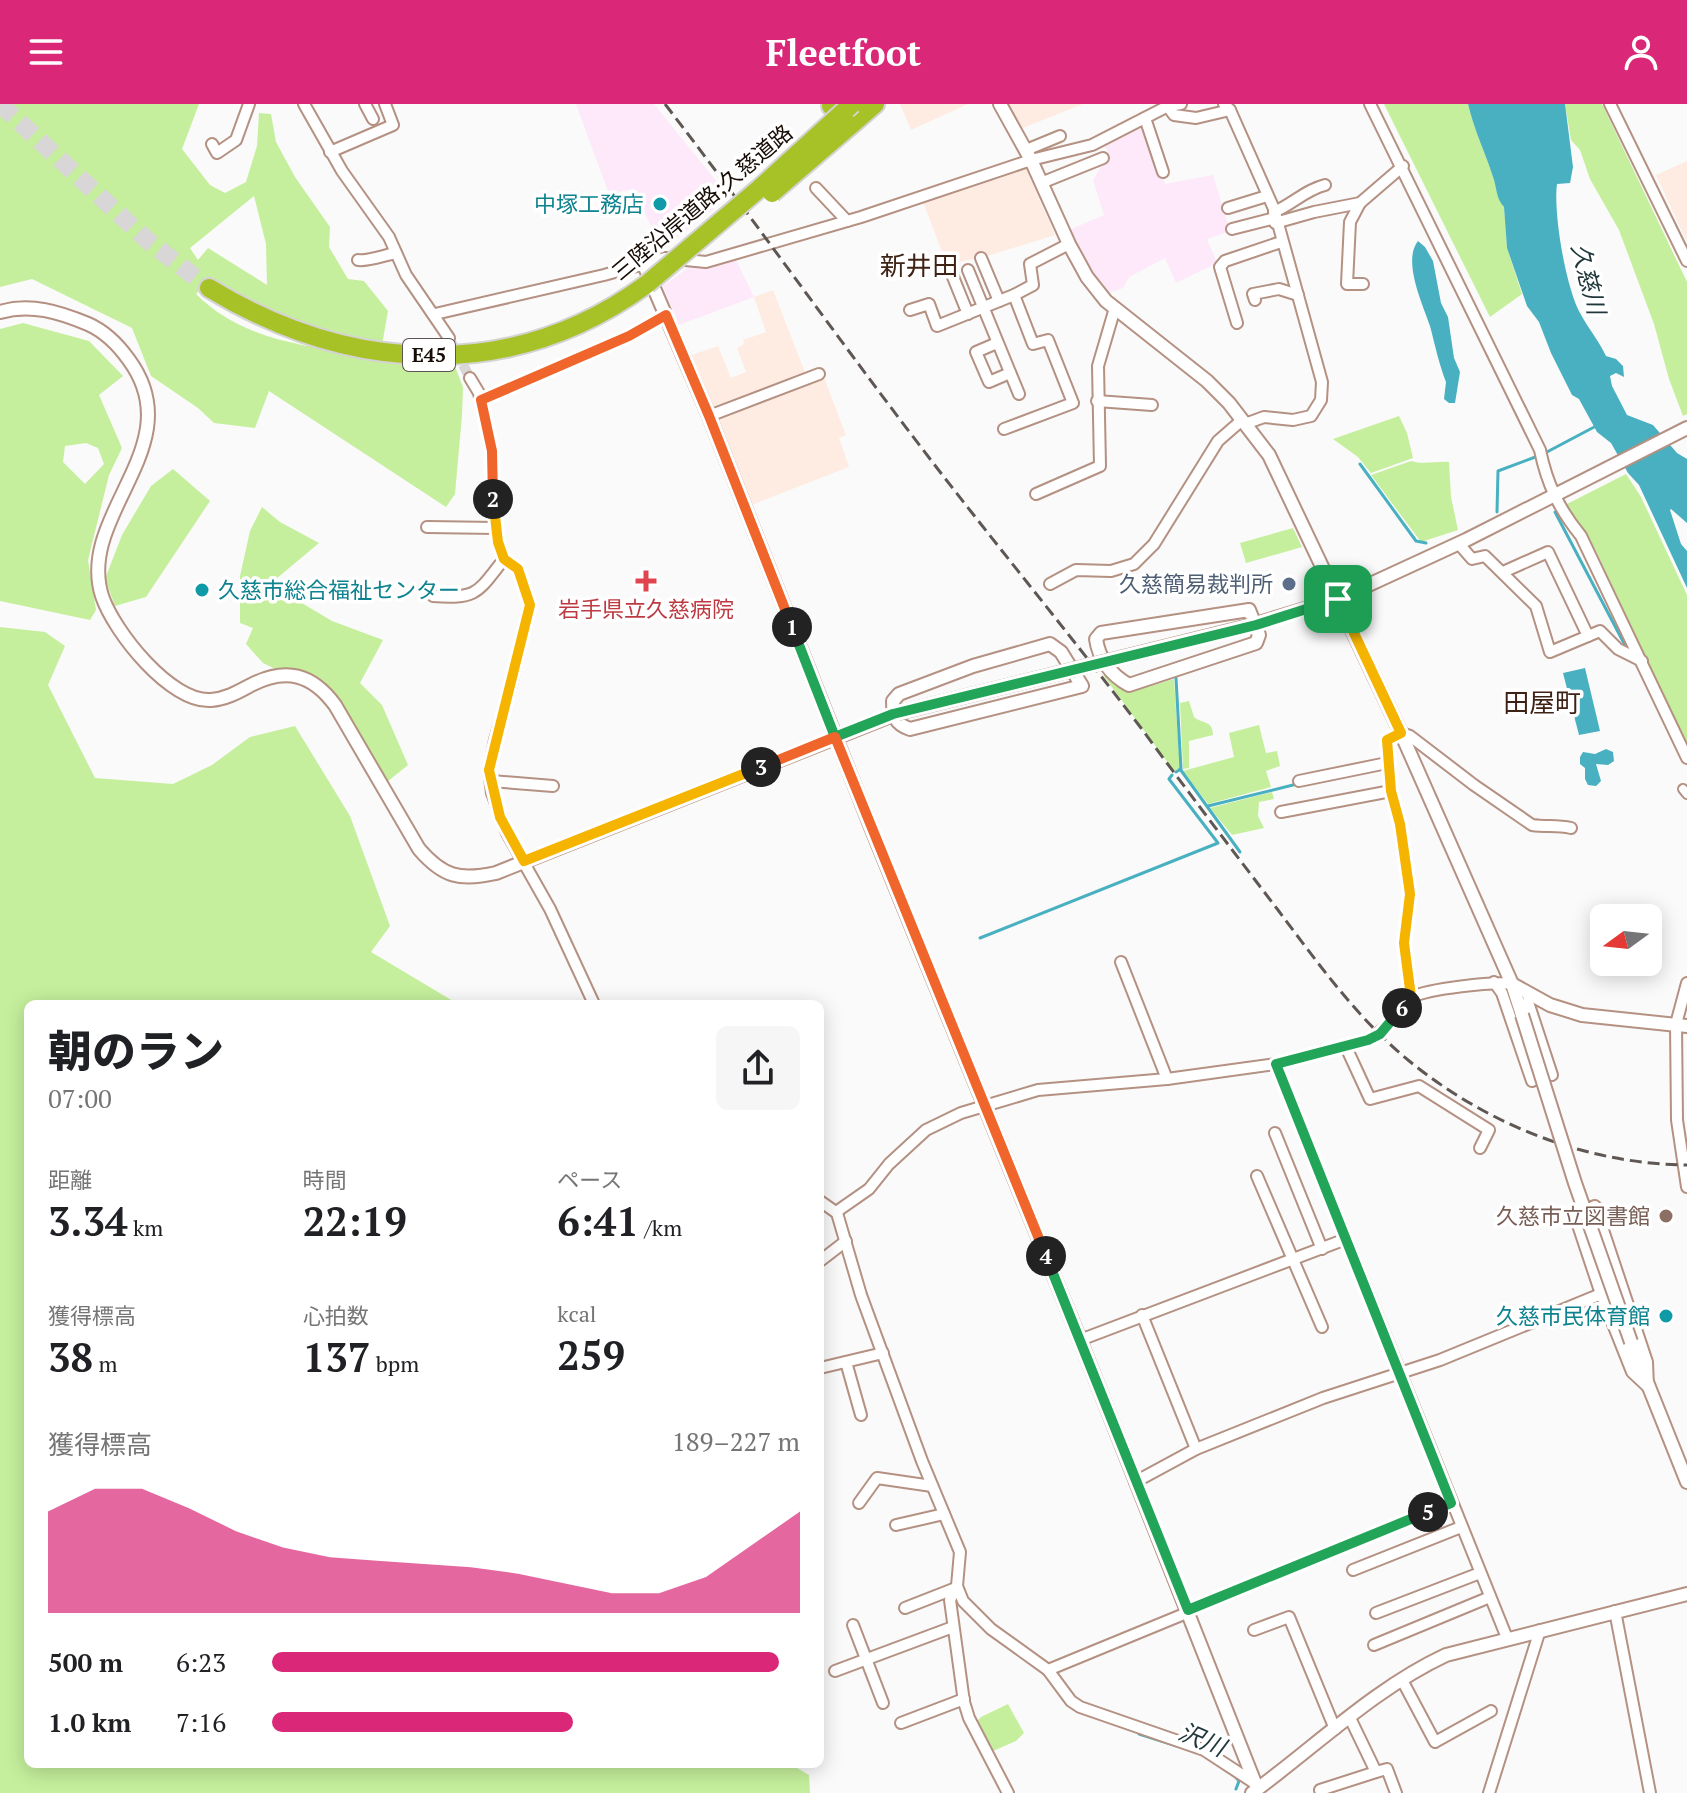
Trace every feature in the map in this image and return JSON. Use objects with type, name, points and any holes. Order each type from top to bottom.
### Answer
[{"type":"highway","name":"三陸沿岸道路;久慈道路","points":[[209,288],[274,324],[341,346],[371,352],[443,355],[485,351],[556,334],[596,317],[647,284],[760,188],[852,104]]},
{"type":"highway","name":"E45","points":[[647,284],[734,226],[875,104]]},
{"type":"highway","name":"E45","points":[[647,284],[832,105]]},
{"type":"street","points":[[212,144],[217,153],[236,140],[249,104]]},
{"type":"street","points":[[304,104],[330,152],[366,201],[406,275],[449,338]]},
{"type":"street","points":[[365,104],[373,119]]},
{"type":"street","points":[[330,152],[393,125],[385,104]]},
{"type":"street","points":[[1000,104],[1029,155],[1087,277],[1115,308],[1207,381],[1269,455],[1401,733],[1512,984],[1575,1183],[1631,1342],[1687,1482]]},
{"type":"street","points":[[435,314],[665,258],[706,262],[847,221],[1029,155],[1092,145],[1167,105],[1181,104]]},
{"type":"street","points":[[1370,104],[1540,450],[1546,479],[1558,494],[1563,514],[1581,536],[1687,758]]},
{"type":"street","points":[[1610,104],[1687,261]]},
{"type":"street","points":[[1050,584],[1076,570],[1111,571],[1134,564],[1154,544],[1218,441],[1243,422],[1264,417],[1304,419],[1316,410],[1321,400],[1322,382],[1275,218],[1227,107],[1196,118],[1174,115],[1167,105]]},
{"type":"street","points":[[1145,118],[1163,172]]},
{"type":"street","points":[[1029,155],[1060,136]]},
{"type":"street","points":[[1041,183],[1103,158]]},
{"type":"street","points":[[1363,284],[1347,284],[1350,222],[1360,203],[1403,166]]},
{"type":"street","points":[[1275,218],[1299,195],[1325,185]]},
{"type":"street","points":[[816,188],[847,221]]},
{"type":"street","points":[[1228,208],[1267,196]]},
{"type":"street","points":[[1232,229],[1360,203]]},
{"type":"street","points":[[1237,323],[1220,267],[1225,261],[1281,242]]},
{"type":"street","points":[[910,310],[929,304],[937,326],[983,308],[1033,285],[1030,264],[1069,244]]},
{"type":"street","points":[[358,260],[396,253]]},
{"type":"street","points":[[981,258],[999,301]]},
{"type":"street","points":[[644,265],[709,416],[1257,1789]]},
{"type":"street","points":[[968,270],[1019,394]]},
{"type":"street","points":[[951,272],[968,314]]},
{"type":"street","points":[[1255,300],[1253,294],[1279,289],[1298,295]]},
{"type":"street","points":[[1004,429],[1073,403],[1048,340],[1033,344],[1014,295]]},
{"type":"street","points":[[0,312],[37,308],[73,317],[97,328],[122,350],[136,369],[146,400],[145,444],[103,539],[98,578],[109,612],[149,666],[182,694],[201,701],[216,700],[274,676],[291,674],[323,689],[419,849],[429,861],[458,877],[474,878],[496,873],[895,713],[1253,626],[1338,599],[1459,544],[1687,428]]},
{"type":"street","points":[[1036,494],[1100,466],[1098,366],[1115,308]]},
{"type":"street","points":[[481,400],[629,336],[666,315]]},
{"type":"street","points":[[997,343],[976,352],[989,382],[1010,373]]},
{"type":"street","points":[[709,416],[819,374]]},
{"type":"street","points":[[470,378],[481,400],[492,451],[496,528],[504,559],[518,569],[530,605],[495,740],[489,770],[491,781],[500,817],[550,909],[592,1000]]},
{"type":"street","points":[[1097,401],[1152,405]]},
{"type":"street","points":[[427,527],[496,528]]},
{"type":"street","points":[[1459,544],[1472,559],[1485,556],[1536,606],[1550,652],[1600,631],[1618,649],[1642,661]]},
{"type":"street","points":[[1503,572],[1548,552],[1588,636]]},
{"type":"street","points":[[433,596],[463,598],[479,591],[504,559]]},
{"type":"street","points":[[1249,610],[1253,626],[1259,635],[1256,643],[1129,685],[1109,669],[1098,652],[1096,639],[1101,633],[1249,610]]},
{"type":"street","points":[[1050,644],[1061,652],[1082,686],[910,729],[900,726],[895,713],[893,701],[899,694],[973,666],[1050,644]]},
{"type":"street","points":[[1411,997],[1404,943],[1410,894],[1400,824],[1391,791],[1387,740],[1401,733],[1410,736],[1532,825],[1571,828]]},
{"type":"street","points":[[1299,781],[1387,763]]},
{"type":"street","points":[[491,781],[553,786]]},
{"type":"street","points":[[1281,812],[1391,791]]},
{"type":"street","points":[[1121,962],[1167,1079]]},
{"type":"street","points":[[1494,982],[1502,993],[1532,1081],[1552,1074],[1528,1002],[1529,993]]},
{"type":"street","points":[[836,1212],[869,1189],[889,1164],[926,1130],[961,1113],[1038,1090],[1167,1079],[1276,1064],[1346,1047],[1380,1034],[1411,997],[1494,982],[1512,984],[1550,1005],[1582,1015],[1681,1025]]},
{"type":"street","points":[[1687,983],[1681,1025],[1677,1120],[1687,1187]]},
{"type":"street","points":[[1346,1047],[1370,1099],[1419,1086],[1489,1130],[1480,1148]]},
{"type":"street","points":[[1276,1064],[1507,1638]]},
{"type":"street","points":[[1275,1133],[1322,1249]]},
{"type":"street","points":[[1257,1176],[1322,1327]]},
{"type":"street","points":[[824,1204],[836,1212],[861,1295],[932,1486],[960,1552],[957,1587],[950,1600],[964,1699],[969,1718],[1008,1793]]},
{"type":"street","points":[[1595,1206],[1643,1347],[1648,1387],[1632,1372],[1574,1213],[1595,1206]]},
{"type":"street","points":[[1080,1340],[1346,1239]]},
{"type":"street","points":[[824,1258],[846,1241]]},
{"type":"street","points":[[1135,1482],[1196,1449],[1323,1398],[1401,1374],[1601,1294]]},
{"type":"street","points":[[1142,1315],[1196,1449]]},
{"type":"street","points":[[824,1367],[883,1353]]},
{"type":"street","points":[[846,1362],[861,1415]]},
{"type":"street","points":[[859,1503],[877,1478],[932,1486]]},
{"type":"street","points":[[1048,1670],[1451,1503]]},
{"type":"street","points":[[896,1525],[944,1514]]},
{"type":"street","points":[[1353,1570],[1461,1527]]},
{"type":"street","points":[[1376,1613],[1480,1573]]},
{"type":"street","points":[[957,1587],[963,1601],[991,1629],[1048,1670],[1071,1701],[1080,1707],[1204,1750],[1257,1789]]},
{"type":"street","points":[[905,1608],[957,1587]]},
{"type":"street","points":[[1257,1789],[1423,1665],[1446,1655],[1507,1638],[1687,1594]]},
{"type":"street","points":[[1374,1645],[1490,1597]]},
{"type":"street","points":[[1615,1611],[1650,1793]]},
{"type":"street","points":[[1254,1630],[1289,1617],[1335,1729]]},
{"type":"street","points":[[853,1625],[883,1703]]},
{"type":"street","points":[[835,1671],[953,1627]]},
{"type":"street","points":[[1489,1793],[1540,1630]]},
{"type":"street","points":[[1402,1680],[1435,1742],[1491,1711]]},
{"type":"street","points":[[901,1723],[964,1699]]},
{"type":"street","points":[[1350,1718],[1376,1772]]},
{"type":"street","points":[[1320,1790],[1387,1769],[1396,1793]]},
{"type":"shaded area","points":[[576,104],[654,104],[729,197],[662,250],[634,189],[609,194]]},
{"type":"shaded area","points":[[900,104],[968,104],[911,130]]},
{"type":"shaded area","points":[[995,104],[1083,104],[1023,128]]},
{"type":"shaded area","points":[[1142,123],[1165,184],[1213,175],[1230,231],[1207,239],[1217,263],[1176,283],[1165,258],[1129,277],[1123,288],[1105,294],[1067,231],[1104,215],[1093,180],[1109,154],[1103,142]]},
{"type":"shaded area","points":[[1687,161],[1687,242],[1656,175]]},
{"type":"shaded area","points":[[1025,166],[1055,235],[947,265],[922,199]]},
{"type":"shaded area","points":[[734,256],[754,297],[679,325],[663,286],[695,263]]},
{"type":"shaded area","points":[[773,290],[806,375],[823,375],[846,435],[839,438],[849,467],[751,505],[692,355],[718,346],[731,378],[746,372],[737,348],[744,344],[743,340],[766,332],[754,297]]},
{"type":"green space","points":[[0,104],[199,104],[182,149],[210,185],[225,193],[246,182],[257,146],[259,113],[271,114],[276,142],[295,177],[330,227],[329,247],[348,279],[364,281],[388,311],[382,345],[321,335],[260,310],[211,280],[196,294],[232,321],[271,337],[314,347],[456,369],[463,387],[455,494],[446,507],[269,391],[255,428],[214,423],[198,408],[151,376],[132,328],[32,279],[0,287]],"holes":[[[254,196],[266,244],[267,285],[208,248],[198,260],[190,248]]]},
{"type":"green space","points":[[1384,104],[1468,104],[1504,207],[1507,248],[1522,294],[1490,317]]},
{"type":"green space","points":[[1565,104],[1602,104],[1687,282],[1687,414],[1683,416],[1654,324],[1619,230],[1590,179],[1580,150],[1571,140]]},
{"type":"green space","points":[[23,323],[89,341],[123,376],[99,395],[122,448],[109,475],[88,560],[96,610],[90,620],[0,601],[0,329]],"holes":[[[86,443],[98,448],[104,464],[85,484],[63,462],[65,446]]]},
{"type":"green space","points":[[1399,416],[1413,458],[1371,473],[1358,457],[1333,439]]},
{"type":"green space","points":[[1411,461],[1449,462],[1451,497],[1458,530],[1421,542],[1371,475]]},
{"type":"green space","points":[[173,469],[210,501],[146,597],[115,606],[105,579],[122,535],[151,486]]},
{"type":"green space","points":[[1626,474],[1641,497],[1687,595],[1687,744],[1594,547],[1565,505]]},
{"type":"green space","points":[[262,507],[280,522],[319,543],[270,584],[332,621],[383,640],[360,683],[382,705],[408,765],[377,790],[336,719],[307,684],[263,663],[246,644],[253,628],[240,623],[240,576],[250,531]]},
{"type":"green space","points":[[1293,528],[1302,547],[1246,563],[1240,543]]},
{"type":"green space","points":[[0,627],[45,632],[65,646],[48,685],[95,778],[173,784],[212,765],[250,737],[295,726],[350,816],[390,926],[371,952],[451,1000],[24,1000],[24,1768],[797,1768],[809,1775],[810,1793],[0,1793]]},
{"type":"green space","points":[[1108,674],[1115,682],[1130,688],[1147,687],[1174,679],[1180,768],[1174,771],[1103,675]]},
{"type":"green space","points":[[1189,701],[1194,717],[1209,725],[1213,735],[1189,741],[1189,768],[1183,769],[1180,703]]},
{"type":"green space","points":[[1259,725],[1266,753],[1277,751],[1280,766],[1266,771],[1271,787],[1208,804],[1183,771],[1234,757],[1229,733]]},
{"type":"green space","points":[[1272,792],[1274,799],[1259,802],[1258,816],[1264,828],[1232,835],[1210,808]]},
{"type":"green space","points":[[1008,1704],[1024,1733],[1016,1741],[993,1751],[976,1722]]},
{"type":"water","points":[[1468,104],[1565,104],[1573,167],[1570,183],[1557,184],[1556,197],[1566,269],[1583,319],[1606,356],[1616,359],[1623,366],[1624,377],[1616,373],[1610,376],[1627,415],[1653,425],[1677,453],[1687,459],[1687,523],[1670,510],[1681,544],[1687,551],[1687,588],[1639,485],[1628,473],[1611,443],[1597,432],[1579,399],[1572,395],[1539,322],[1527,306],[1507,248],[1504,207]]},
{"type":"water","points":[[1418,241],[1433,261],[1441,303],[1448,317],[1454,358],[1460,372],[1455,403],[1444,399],[1446,382],[1415,283],[1412,260]]},
{"type":"water","points":[[1585,668],[1600,731],[1579,735],[1563,673]]},
{"type":"water","points":[[1606,749],[1613,752],[1614,761],[1608,765],[1596,764],[1601,781],[1596,786],[1588,785],[1580,757],[1583,752],[1595,754]]},
{"type":"waterway","points":[[1545,453],[1598,425]]},
{"type":"waterway","points":[[1497,512],[1498,471],[1538,456]]},
{"type":"waterway","points":[[1360,464],[1416,541],[1426,543]]},
{"type":"waterway","points":[[1555,512],[1627,649]]},
{"type":"waterway","points":[[1176,678],[1181,769],[1176,772]]},
{"type":"waterway","points":[[1180,769],[1240,852]]},
{"type":"waterway","points":[[980,938],[1218,843],[1169,779],[1172,775]]},
{"type":"waterway","points":[[1208,806],[1297,784]]},
{"type":"waterway","name":"沢川","points":[[1139,1734],[1177,1746]]},
{"type":"waterway","name":"沢川","points":[[1233,1774],[1239,1781],[1236,1789]]},
{"type":"tunnel","points":[[0,104],[147,240],[209,288]]},
{"type":"tunnel","points":[[449,338],[470,378]]},
{"type":"railway","points":[[665,104],[939,471],[1113,691],[1323,969],[1389,1044],[1438,1083],[1470,1103],[1538,1136],[1611,1157],[1687,1165]]},
{"type":"place","name":"中塚工務店","points":[[660,204]]},
{"type":"place","name":"岩手県立久慈病院","points":[[646,581]]},
{"type":"place","name":"久慈簡易裁判所","points":[[1289,584]]},
{"type":"place","name":"久慈市総合福祉センター","points":[[202,590]]},
{"type":"place","name":"久慈市立図書館","points":[[1666,1216]]},
{"type":"place","name":"久慈市民体育館","points":[[1666,1316]]},
{"type":"district","name":"新井田","points":[[919,266]]},
{"type":"district","name":"田屋町","points":[[1542,703]]},
{"type":"route","points":[[1338,599],[1256,625],[893,714],[835,737],[744,502],[666,315],[629,336],[481,400],[492,451],[498,542],[504,559],[518,569],[530,605],[489,770],[492,793],[507,833],[524,861],[835,737],[1188,1610],[1451,1503],[1276,1064],[1368,1040],[1380,1034],[1411,997],[1404,943],[1410,894],[1387,763],[1387,740],[1401,733],[1338,599]]},
{"type":"water label","name":"久慈川","points":[[1588,279]]}]
